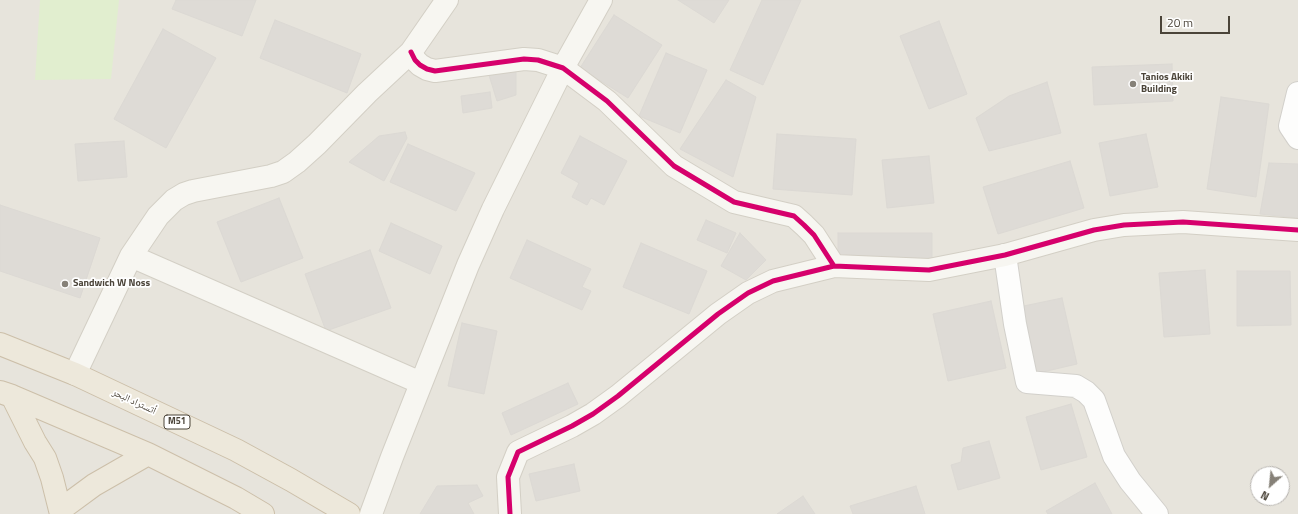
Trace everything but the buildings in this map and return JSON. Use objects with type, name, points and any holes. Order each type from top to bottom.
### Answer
[{"type":"highway","name":"أتستراد البحر","points":[[0,344],[75,374],[236,450],[291,480],[348,514]]},
{"type":"highway","points":[[6,394],[148,454],[236,498],[263,514]]},
{"type":"highway","points":[[6,394],[45,458],[52,478],[59,512],[94,485],[148,454]]},
{"type":"main road","points":[[75,374],[131,256],[158,216],[174,200],[193,191],[271,176],[283,172],[297,162],[367,92],[411,52],[448,0]]},
{"type":"main road","points":[[371,514],[468,265],[493,209],[563,68],[601,0]]},
{"type":"main road","points":[[411,52],[415,60],[420,65],[435,71],[524,59],[538,60],[563,68],[607,102],[674,166],[734,202],[794,216],[814,235],[834,266]]},
{"type":"main road","points":[[510,514],[508,477],[518,452],[572,426],[593,414],[624,391],[718,314],[748,293],[773,281],[834,266],[929,270],[1005,255],[1087,232],[1124,225],[1183,222],[1298,230]]},
{"type":"main road","points":[[131,256],[421,383]]},
{"type":"street","points":[[1298,93],[1290,126],[1298,138]]},
{"type":"street","points":[[1005,255],[1014,324],[1027,382],[1076,386],[1086,392],[1094,400],[1114,456],[1130,481],[1158,514]]},
{"type":"shaded area","points":[[0,0],[1298,0],[1298,514],[0,514]]},
{"type":"green space","points":[[40,0],[119,0],[111,79],[35,80]]},
{"type":"cycle path","points":[[411,52],[415,60],[420,65],[435,71],[524,59],[538,60],[563,68],[607,101],[674,166],[734,202],[794,216],[814,235],[834,266]]},
{"type":"cycle path","points":[[510,514],[508,477],[518,452],[572,426],[593,414],[618,396],[718,314],[748,293],[773,281],[834,266],[929,270],[1005,255],[1094,230],[1124,225],[1183,222],[1298,230]]},
{"type":"place","name":"Tanios Akiki Building","points":[[1133,84]]},
{"type":"place","name":"Sandwich W Noss","points":[[65,284]]}]
